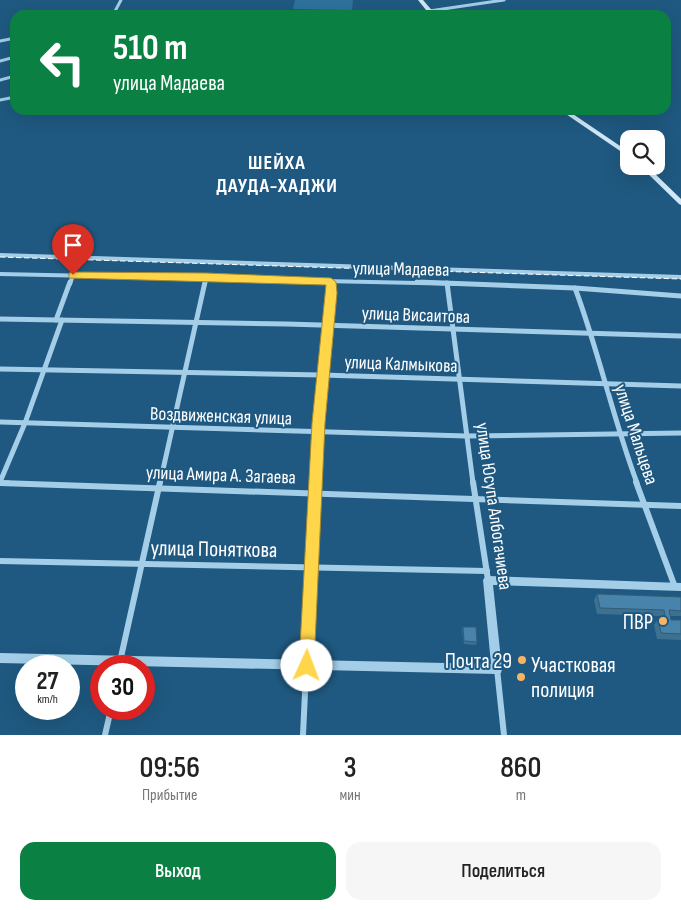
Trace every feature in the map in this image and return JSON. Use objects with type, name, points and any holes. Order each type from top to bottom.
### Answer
[{"type":"main road","points":[[415,0],[426,10]]},
{"type":"main road","points":[[570,115],[620,149]]},
{"type":"main road","points":[[577,115],[620,144]]},
{"type":"main road","points":[[652,175],[681,203]]},
{"type":"main road","points":[[660,175],[681,195]]},
{"type":"street","points":[[448,10],[488,1],[504,0]]},
{"type":"street","points":[[0,255],[681,277]]},
{"type":"street","name":"улица Мадаева","points":[[0,274],[447,283],[576,288],[681,296]]},
{"type":"street","points":[[0,482],[45,369],[73,275]]},
{"type":"street","points":[[121,655],[206,277]]},
{"type":"street","points":[[302,735],[322,375],[332,293],[331,282]]},
{"type":"street","name":"улица Юсупа Албогачиева","points":[[447,283],[466,436],[488,575],[504,735]]},
{"type":"street","name":"улица Мальцева","points":[[576,288],[592,334],[618,433],[678,587]]},
{"type":"street","name":"улица Висаитова","points":[[0,319],[681,336]]},
{"type":"street","name":"улица Калмыкова","points":[[0,369],[322,375],[681,386]]},
{"type":"street","name":"Воздвиженская улица","points":[[0,422],[466,436],[681,433]]},
{"type":"street","name":"улица Амира А. Загаева","points":[[0,482],[681,506]]},
{"type":"street","name":"улица Поняткова","points":[[0,561],[488,575],[678,587]]},
{"type":"street","points":[[0,658],[90,663]]},
{"type":"street","points":[[155,664],[497,670]]},
{"type":"street","points":[[104,735],[107,720]]},
{"type":"shaded area","points":[[295,0],[353,0],[352,10],[293,9]]},
{"type":"building","points":[[597,594],[681,597],[681,611],[669,610],[671,620],[681,620],[681,634],[661,633],[658,619],[666,620],[664,610],[600,608]]},
{"type":"building","points":[[463,627],[476,627],[477,642],[464,641]]},
{"type":"railway","points":[[0,257],[681,279]]},
{"type":"place","name":"ПВР","points":[[663,621]]},
{"type":"place","name":"Почта 29","points":[[522,660]]},
{"type":"place","name":"Участковая полиция","points":[[521,677]]},
{"type":"district","name":"ШЕЙХА ДАУДА-ХАДЖИ","points":[[277,174]]},
{"type":"route","points":[[73,275],[206,277],[331,282],[332,293],[318,423],[307,666]]}]
